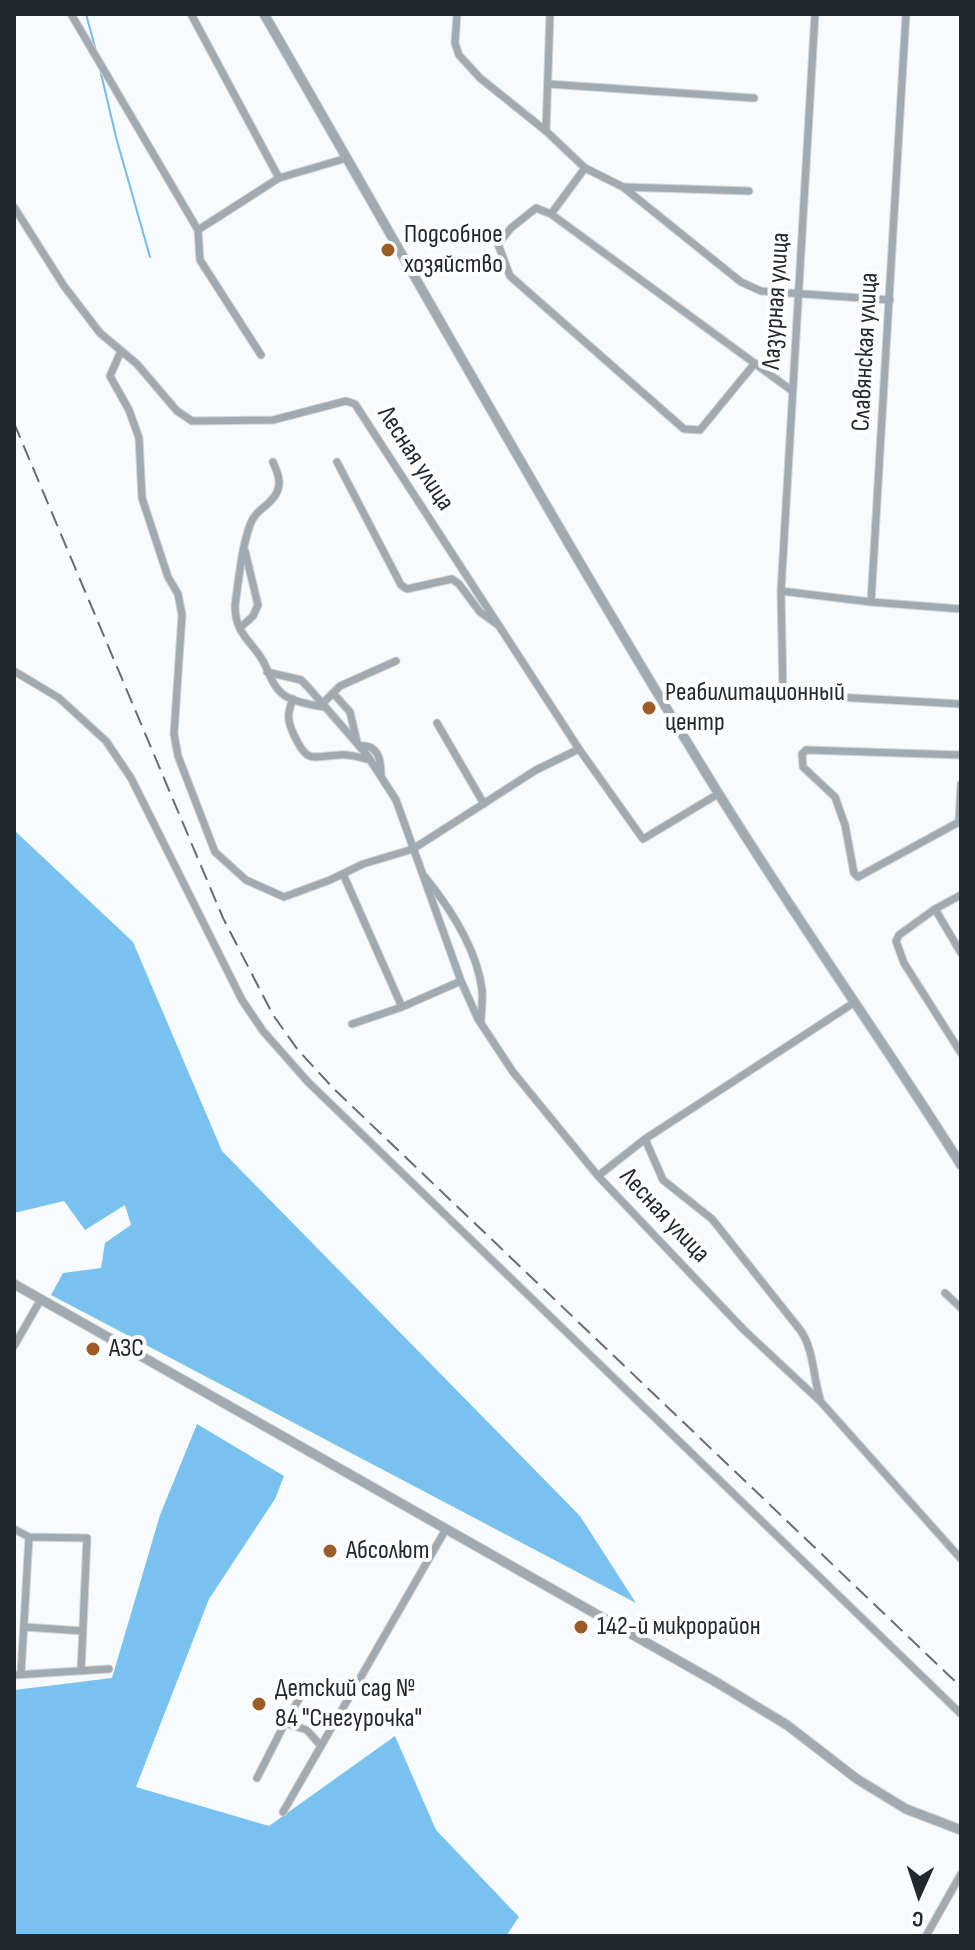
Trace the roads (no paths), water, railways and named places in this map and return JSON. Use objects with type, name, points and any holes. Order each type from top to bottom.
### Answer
[{"type":"street","points":[[71,14],[198,230],[200,260],[261,355]]},
{"type":"street","points":[[191,14],[279,178]]},
{"type":"street","points":[[264,14],[520,462],[718,794],[789,908],[855,1002],[961,1165]]},
{"type":"street","points":[[457,14],[455,43],[459,55],[480,78],[546,131],[585,168],[623,187],[741,282],[761,291],[890,300]]},
{"type":"street","points":[[546,131],[550,14]]},
{"type":"street","name":"Лазурная улица","points":[[815,14],[781,591],[783,694],[961,704]]},
{"type":"street","name":"Славянская улица","points":[[871,602],[906,14]]},
{"type":"street","points":[[548,84],[754,98]]},
{"type":"street","points":[[198,230],[279,178],[347,158]]},
{"type":"street","points":[[551,214],[585,168]]},
{"type":"street","points":[[623,187],[749,191]]},
{"type":"street","name":"Лесная улица","points":[[14,207],[64,286],[100,333],[137,364],[177,411],[192,421],[273,420],[346,401],[355,404],[579,749],[643,839],[718,794]]},
{"type":"street","points":[[755,363],[700,430],[684,429],[510,276],[498,244],[511,228],[536,208],[551,214],[755,363],[791,390]]},
{"type":"street","points":[[121,351],[110,376],[129,410],[139,438],[142,498],[168,577],[178,594],[182,615],[174,734],[178,756],[215,852],[246,880],[284,897],[363,864],[413,849],[559,757],[579,749]]},
{"type":"street","points":[[273,462],[280,477],[278,490],[271,501],[258,510],[250,524],[235,605],[235,617],[243,637],[259,655],[276,688],[293,699],[324,706],[340,686],[396,661]]},
{"type":"street","points":[[337,462],[401,585],[407,589],[452,579],[480,612],[502,628]]},
{"type":"street","points":[[240,628],[253,616],[258,605],[245,550]]},
{"type":"street","points":[[781,591],[961,609]]},
{"type":"street","points":[[14,671],[59,698],[106,741],[131,778],[242,1000],[263,1031],[308,1082],[961,1714]]},
{"type":"street","name":"Лесная улица","points":[[267,672],[301,680],[370,760],[396,800],[461,981],[481,1024],[513,1072],[598,1176],[744,1330],[821,1402],[961,1559]]},
{"type":"street","points":[[333,693],[350,712],[358,745],[374,748],[381,765],[381,777]]},
{"type":"street","points":[[293,699],[287,712],[288,721],[301,749],[311,757],[322,759],[350,755],[370,760]]},
{"type":"street","points":[[437,723],[484,804]]},
{"type":"street","points":[[961,755],[806,750],[802,754],[803,767],[835,797],[845,825],[854,873],[858,877],[959,822],[961,784]]},
{"type":"street","points":[[421,873],[441,897],[472,953],[482,991],[481,1024]]},
{"type":"street","points":[[343,874],[402,1007]]},
{"type":"street","points":[[961,895],[935,909],[899,935],[896,941],[897,949],[961,1053]]},
{"type":"street","points":[[935,909],[961,953]]},
{"type":"street","points":[[352,1024],[402,1007],[461,981]]},
{"type":"street","points":[[598,1176],[645,1139],[855,1002]]},
{"type":"street","points":[[645,1139],[663,1180],[712,1219],[801,1331],[810,1345],[814,1379],[821,1402]]},
{"type":"street","points":[[14,1284],[787,1725],[857,1779],[906,1809],[961,1830]]},
{"type":"street","points":[[945,1293],[961,1308]]},
{"type":"street","points":[[14,1346],[41,1299]]},
{"type":"street","points":[[14,1529],[29,1537],[87,1538],[81,1671]]},
{"type":"street","points":[[283,1812],[446,1529]]},
{"type":"street","points":[[29,1537],[24,1627],[17,1674],[109,1669]]},
{"type":"street","points":[[24,1627],[83,1631]]},
{"type":"street","points":[[257,1778],[306,1687]]},
{"type":"street","points":[[285,1723],[307,1730],[321,1746]]},
{"type":"street","points":[[926,1936],[961,1874]]},
{"type":"waterway","points":[[86,14],[96,51]]},
{"type":"waterway","points":[[100,69],[150,257]]},
{"type":"railway","points":[[14,423],[223,918],[273,1015],[298,1050],[334,1089],[961,1687]]},
{"type":"place","name":"Подсобное хозяйство","points":[[388,250]]},
{"type":"place","name":"Реабилитационный центр","points":[[649,708]]},
{"type":"place","name":"АЗС","points":[[93,1349]]},
{"type":"place","name":"Абсолют","points":[[330,1551]]},
{"type":"place","name":"142-й микрорайон","points":[[581,1627]]},
{"type":"place","name":"Детский сад № 84 \"Снегурочка\"","points":[[259,1704]]}]
